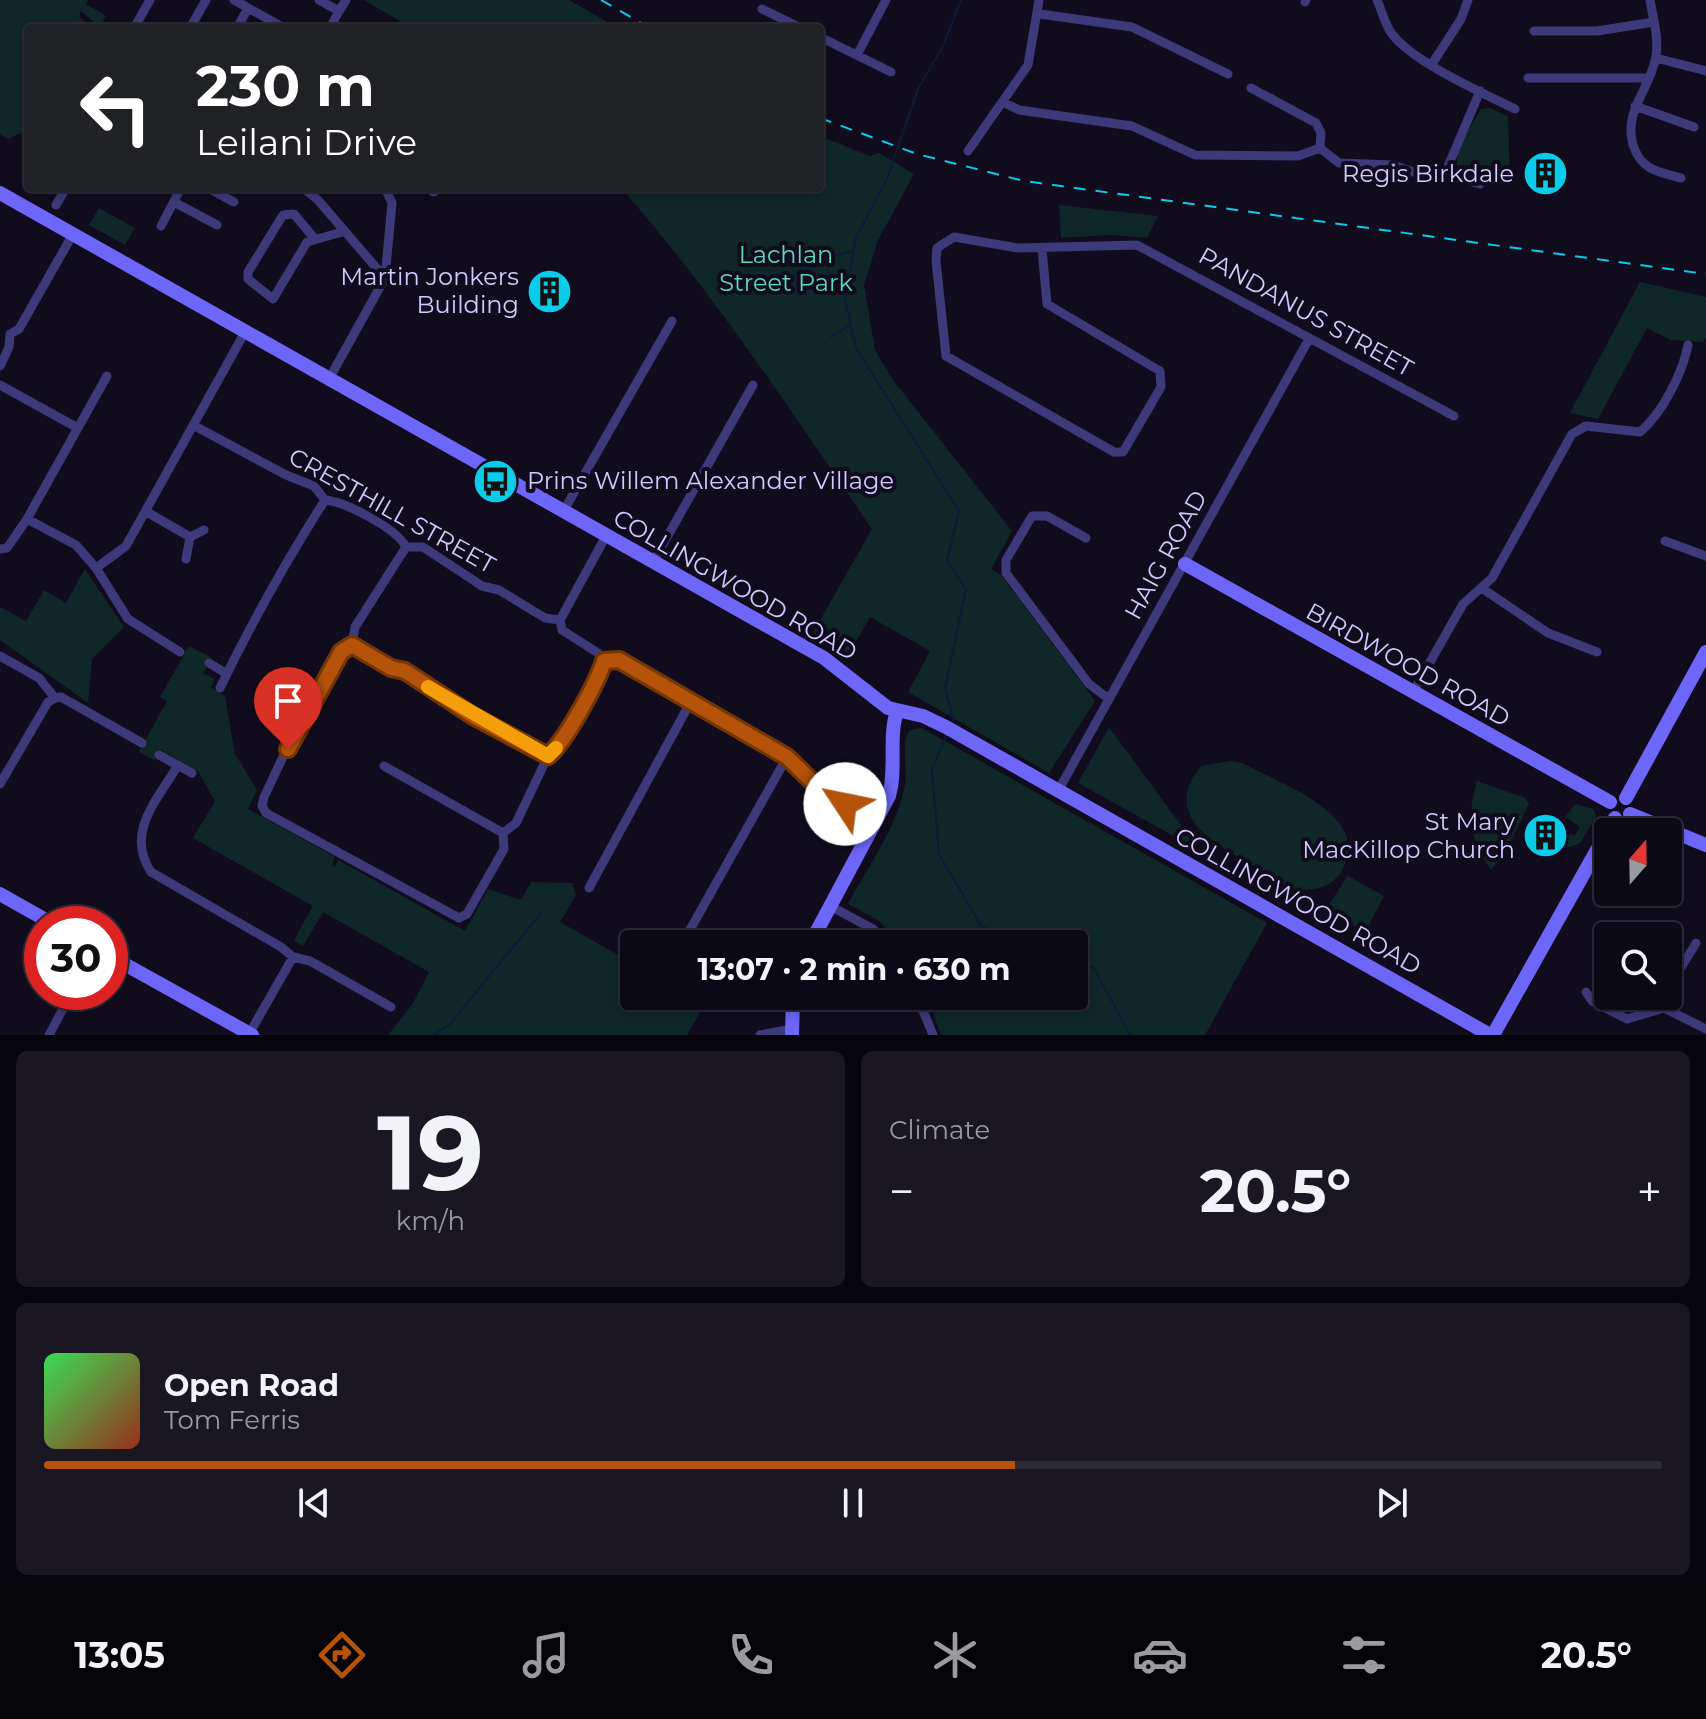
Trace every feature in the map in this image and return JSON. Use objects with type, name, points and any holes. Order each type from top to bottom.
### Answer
[{"type":"street","points":[[136,24],[150,0]]},
{"type":"street","points":[[192,24],[206,0]]},
{"type":"street","points":[[234,0],[274,24]]},
{"type":"street","points":[[319,0],[339,11]]},
{"type":"street","points":[[332,24],[346,0]]},
{"type":"street","points":[[857,55],[886,0]]},
{"type":"street","points":[[968,151],[1005,103],[1028,65],[1040,14],[1039,0]]},
{"type":"street","points":[[1377,0],[1393,35],[1432,64],[1515,109]]},
{"type":"street","points":[[1432,64],[1461,19],[1468,0]]},
{"type":"street","points":[[1650,0],[1656,58],[1630,119],[1637,158],[1647,169],[1681,178]]},
{"type":"street","points":[[239,24],[248,8]]},
{"type":"street","points":[[762,9],[793,24]]},
{"type":"street","points":[[1040,14],[1132,27],[1228,74]]},
{"type":"street","points":[[1534,31],[1597,31],[1654,22]]},
{"type":"street","points":[[824,39],[891,72]]},
{"type":"street","points":[[1656,58],[1706,71]]},
{"type":"street","points":[[1528,78],[1648,78]]},
{"type":"street","points":[[1251,88],[1316,123],[1321,133],[1320,148]]},
{"type":"street","points":[[1320,148],[1339,163],[1393,165],[1431,178],[1446,171],[1480,91]]},
{"type":"street","points":[[1005,103],[1019,110],[1132,126],[1195,155],[1298,156],[1320,148]]},
{"type":"street","points":[[1635,106],[1694,127]]},
{"type":"street","points":[[1446,171],[1453,177],[1480,184]]},
{"type":"street","points":[[56,205],[64,192]]},
{"type":"street","points":[[161,226],[179,192]]},
{"type":"street","points":[[215,192],[234,202]]},
{"type":"street","points":[[308,192],[385,278]]},
{"type":"street","points":[[387,192],[391,198]]},
{"type":"street","points":[[329,379],[385,278],[391,198],[395,192]]},
{"type":"street","name":"COLLINGWOOD ROAD","points":[[0,193],[824,658],[851,676],[880,703],[932,720],[1492,1035]]},
{"type":"street","points":[[174,202],[217,225]]},
{"type":"street","points":[[314,238],[294,214],[283,215],[248,272],[248,279],[273,299],[307,242],[342,232]]},
{"type":"street","points":[[0,366],[8,351],[5,332],[19,329],[73,234]]},
{"type":"street","points":[[954,237],[1042,249],[1047,304],[1160,371],[1161,387],[1123,452],[1114,452],[946,356],[937,248],[954,237]]},
{"type":"street","name":"PANDANUS STREET","points":[[1042,249],[1137,245],[1454,416]]},
{"type":"street","points":[[563,512],[672,321]]},
{"type":"street","points":[[96,568],[126,546],[245,332]]},
{"type":"street","name":"HAIG ROAD","points":[[1058,791],[1309,339]]},
{"type":"street","points":[[1413,692],[1463,604],[1483,589],[1572,434],[1586,426],[1640,432],[1650,423],[1686,359],[1688,345]]},
{"type":"street","points":[[0,549],[7,548],[27,519],[107,376]]},
{"type":"street","points":[[0,385],[76,427]]},
{"type":"street","points":[[653,562],[753,385]]},
{"type":"street","name":"CRESTHILL STREET","points":[[193,425],[286,475],[314,486],[325,500],[343,501],[399,535],[406,547],[423,547],[482,586],[499,590],[545,618],[560,620],[562,630],[604,661],[619,660],[787,757],[822,791],[877,822]]},
{"type":"street","points":[[220,688],[268,593],[281,578],[325,500]]},
{"type":"street","points":[[147,512],[190,537]]},
{"type":"street","points":[[1086,538],[1047,516],[1032,516],[1006,560],[1006,573],[1089,684],[1109,699]]},
{"type":"street","points":[[27,519],[76,545],[96,568],[128,619],[180,652]]},
{"type":"street","points":[[190,537],[204,530]]},
{"type":"street","points":[[560,620],[606,536]]},
{"type":"street","points":[[186,559],[190,537]]},
{"type":"street","points":[[1665,541],[1706,556]]},
{"type":"street","points":[[406,547],[355,627],[352,645],[341,652],[291,740],[262,806],[266,813],[454,917],[467,914],[483,888],[504,849],[503,833]]},
{"type":"street","name":"BIRDWOOD ROAD","points":[[1185,564],[1610,802]]},
{"type":"street","points":[[1483,589],[1548,633],[1597,652]]},
{"type":"street","points":[[352,645],[391,668],[405,671],[473,716],[548,756]]},
{"type":"street","points":[[1626,798],[1701,677],[1706,652]]},
{"type":"street","points":[[0,656],[39,678],[55,698]]},
{"type":"street","points":[[503,833],[516,823],[548,756],[559,745],[598,680],[604,661]]},
{"type":"street","points":[[209,663],[227,674]]},
{"type":"street","points":[[0,784],[48,702],[55,698],[61,697],[142,743]]},
{"type":"street","points":[[589,888],[690,703]]},
{"type":"street","points":[[817,930],[877,822],[894,774],[892,731],[897,711]]},
{"type":"street","points":[[159,755],[192,773]]},
{"type":"street","points":[[690,930],[787,757]]},
{"type":"street","points":[[178,765],[140,831],[140,855],[151,872],[281,947],[293,957],[310,961],[391,1007]]},
{"type":"street","points":[[384,766],[503,833]]},
{"type":"street","points":[[1615,818],[1609,811],[1610,802],[1617,797],[1626,798],[1632,805],[1630,814],[1624,818]]},
{"type":"street","points":[[1630,814],[1706,845]]},
{"type":"street","points":[[1492,1035],[1594,855]]},
{"type":"street","points":[[0,894],[24,908]]},
{"type":"street","points":[[830,906],[874,930]]},
{"type":"street","points":[[1682,966],[1696,943]]},
{"type":"street","points":[[128,966],[250,1034],[293,957]]},
{"type":"street","points":[[1586,992],[1594,1002]]},
{"type":"street","points":[[49,1035],[62,1010]]},
{"type":"street","points":[[760,1035],[792,1032],[793,1010]]},
{"type":"street","points":[[923,1010],[933,1035]]},
{"type":"street","points":[[1610,1010],[1627,1019],[1657,1010]]},
{"type":"street","points":[[1668,1010],[1706,1029]]},
{"type":"green space","points":[[0,0],[88,0],[86,4],[106,16],[101,24],[96,24],[81,11],[79,17],[88,24],[24,24],[24,132],[8,139],[0,134]]},
{"type":"green space","points":[[364,0],[569,0],[611,24],[405,24]]},
{"type":"green space","points":[[1490,108],[1508,117],[1510,184],[1460,172],[1457,165],[1459,149],[1481,109]]},
{"type":"green space","name":"Lachlan Street Park","points":[[824,138],[870,156],[879,153],[914,174],[878,240],[864,285],[875,350],[893,380],[1012,531],[991,569],[1001,575],[1095,701],[1049,773],[908,692],[930,651],[870,617],[847,658],[810,638],[872,529],[720,311],[624,192],[824,192]]},
{"type":"green space","points":[[1059,205],[1158,216],[1147,238],[1111,235],[1061,238]]},
{"type":"green space","points":[[99,208],[135,228],[125,245],[89,225]]},
{"type":"green space","points":[[1640,282],[1706,297],[1706,338],[1703,342],[1671,340],[1647,328],[1598,419],[1570,413]]},
{"type":"green space","points":[[85,569],[124,627],[92,659],[88,703],[0,640],[0,607],[26,621],[44,590],[66,603]]},
{"type":"green space","points":[[189,646],[212,658],[203,673],[214,679],[211,688],[225,696],[235,754],[257,790],[248,809],[335,857],[332,865],[335,867],[338,860],[465,931],[488,889],[521,900],[531,882],[572,883],[576,895],[560,922],[620,956],[620,1010],[702,1010],[687,1035],[388,1035],[412,1005],[429,972],[323,912],[303,946],[294,940],[313,906],[193,838],[215,801],[198,771],[161,750],[154,760],[139,752],[167,701],[160,697]]},
{"type":"green space","points":[[1109,727],[1199,850],[1078,783]]},
{"type":"green space","points":[[922,728],[1267,923],[1205,1035],[941,1035],[932,1010],[1088,1010],[1088,930],[887,930],[878,920],[848,904],[896,816],[905,785],[905,748],[910,730]]},
{"type":"green space","points":[[1230,761],[1242,763],[1300,792],[1335,818],[1346,834],[1348,852],[1341,872],[1333,881],[1312,889],[1286,886],[1221,846],[1196,825],[1186,799],[1190,783],[1201,766]]},
{"type":"green space","points":[[1477,781],[1525,798],[1529,804],[1503,856],[1491,870],[1478,848],[1472,828]]},
{"type":"green space","points":[[1575,804],[1593,809],[1596,817],[1580,843],[1567,848],[1569,834],[1575,835],[1580,827],[1565,817]]},
{"type":"green space","points":[[1348,876],[1384,896],[1365,932],[1325,910]]},
{"type":"waterway","points":[[954,720],[945,688],[966,589],[947,561],[959,511],[856,348],[845,299],[856,237],[887,179],[918,89],[943,46],[961,0]]},
{"type":"waterway","points":[[830,257],[851,251]]},
{"type":"waterway","points":[[831,337],[850,325]]},
{"type":"waterway","points":[[946,736],[932,769],[939,854],[980,924],[988,930]]},
{"type":"waterway","points":[[433,1035],[449,1025],[541,913]]},
{"type":"waterway","points":[[1088,966],[1094,968],[1130,1035]]},
{"type":"railway","points":[[601,0],[643,24]]},
{"type":"railway","points":[[824,119],[917,154],[1024,181],[1706,274]]},
{"type":"slow traffic","points":[[428,687],[473,716],[548,756],[556,748]]},
{"type":"place","name":"Regis Birkdale","points":[[1545,174]]},
{"type":"place","name":"Martin Jonkers Building","points":[[550,291]]},
{"type":"place","name":"Prins Willem Alexander Village","points":[[496,481]]},
{"type":"place","name":"St Mary MacKillop Church","points":[[1546,836]]},
{"type":"route","points":[[288,749],[341,652],[352,645],[391,668],[405,671],[473,716],[548,756],[559,745],[598,680],[604,661],[619,660],[787,757],[822,791],[845,804]]}]
